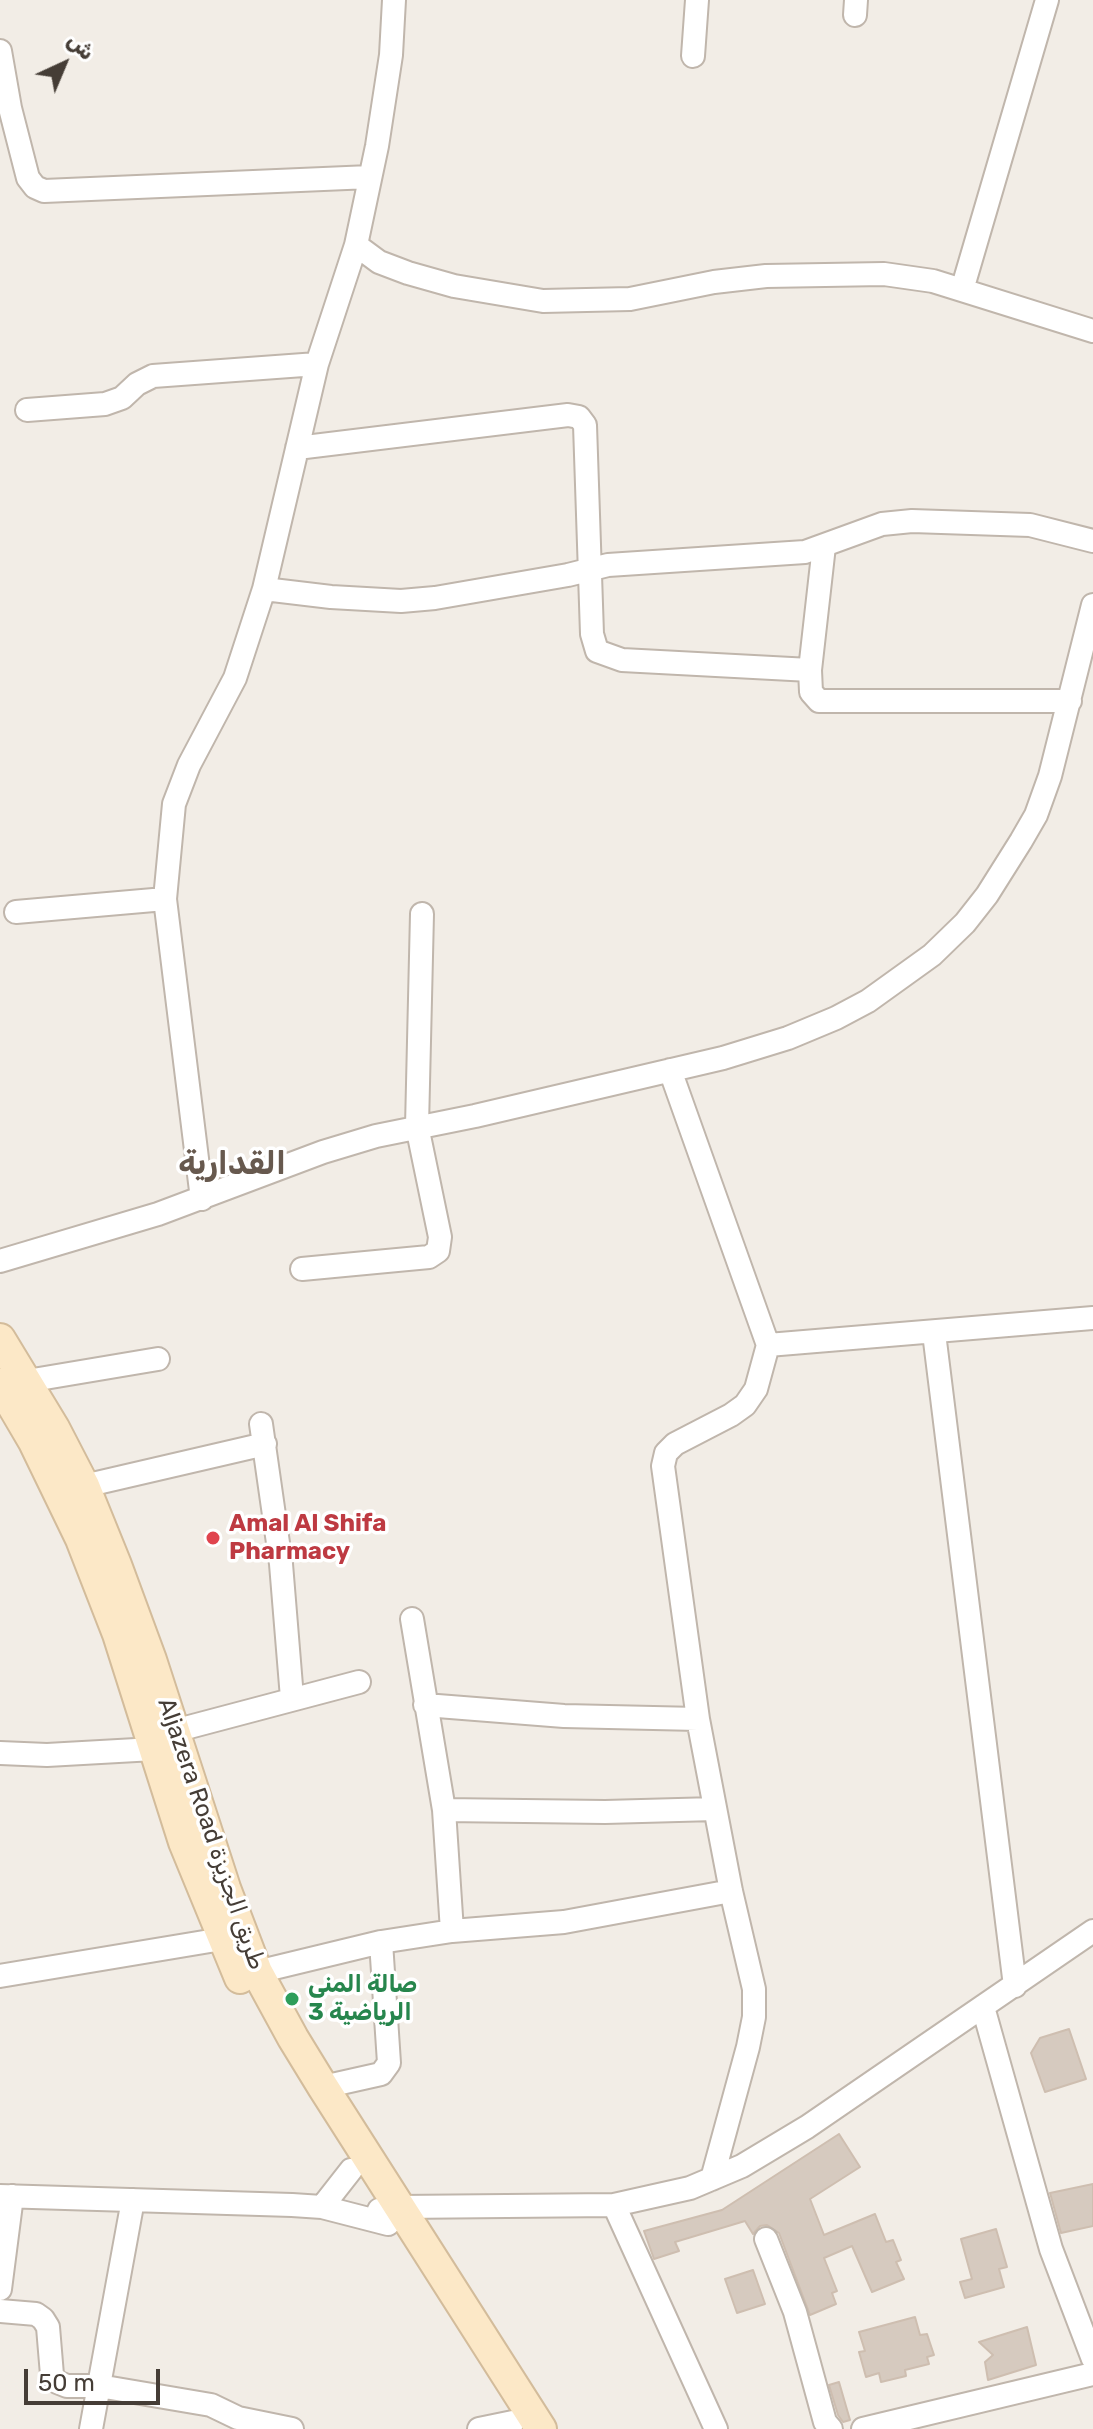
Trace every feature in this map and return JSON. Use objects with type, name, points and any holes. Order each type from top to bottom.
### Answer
[{"type":"main road","name":"Aljazera Road طريق الجزيزة","points":[[0,1339],[34,1442],[81,1539],[257,1972],[323,2087],[388,2213],[524,2427]]},
{"type":"main road","name":"Aljazera Road طريق الجزيزة","points":[[13,1383],[84,1486],[131,1606],[164,1740],[184,1842],[249,1999],[281,2059],[351,2170],[388,2213]]},
{"type":"street","points":[[202,1199],[165,899],[174,804],[189,765],[235,678],[264,589],[317,364],[356,245],[391,55],[394,0]]},
{"type":"street","points":[[693,56],[697,0]]},
{"type":"street","points":[[962,290],[1047,0]]},
{"type":"street","points":[[0,51],[5,108],[28,178],[35,187],[44,191],[370,177]]},
{"type":"street","points":[[356,245],[379,262],[408,273],[454,286],[543,301],[630,299],[714,282],[849,272],[933,281],[1093,331]]},
{"type":"street","points":[[27,410],[105,404],[122,398],[137,384],[153,376],[317,364]]},
{"type":"street","points":[[297,448],[568,415],[579,417],[585,425],[592,634],[597,651],[622,660],[810,670]]},
{"type":"street","points":[[264,589],[401,601],[470,592],[608,565],[805,552],[882,524],[912,521],[1030,525],[1093,541]]},
{"type":"street","points":[[824,546],[810,670],[811,692],[819,701],[1070,701]]},
{"type":"street","points":[[0,1261],[202,1199],[323,1152],[417,1126],[475,1116],[736,1054],[788,1038],[868,1001],[932,955],[965,923],[987,895],[1036,815],[1070,701],[1093,605]]},
{"type":"street","points":[[16,912],[165,899]]},
{"type":"street","points":[[302,1269],[429,1257],[438,1251],[440,1237],[417,1126],[422,914]]},
{"type":"street","points":[[670,1070],[768,1345],[756,1389],[745,1405],[675,1444],[666,1453],[663,1466],[698,1719],[731,1891],[754,1989],[754,2017],[712,2179]]},
{"type":"street","points":[[768,1345],[1093,1318]]},
{"type":"street","points":[[934,1333],[1015,1986]]},
{"type":"street","points":[[13,1383],[158,1359]]},
{"type":"street","points":[[84,1486],[263,1434],[281,1564],[292,1698]]},
{"type":"street","points":[[412,1619],[444,1810],[452,1931]]},
{"type":"street","points":[[0,1753],[47,1755],[164,1740],[292,1698],[359,1682]]},
{"type":"street","points":[[425,1705],[564,1716],[698,1719]]},
{"type":"street","points":[[444,1810],[605,1812],[715,1809]]},
{"type":"street","points":[[257,1972],[381,1942],[452,1931],[564,1922],[731,1891]]},
{"type":"street","points":[[0,2289],[6,2196],[322,2207],[388,2213],[614,2205],[690,2188],[742,2166],[807,2127],[1093,1931]]},
{"type":"street","points":[[0,1976],[222,1939]]},
{"type":"street","points":[[323,2087],[381,2074],[389,2063],[381,1942]]},
{"type":"street","points":[[983,2007],[1051,2249],[1093,2359]]},
{"type":"street","points":[[322,2207],[351,2170]]},
{"type":"street","points":[[91,2429],[133,2200]]},
{"type":"street","points":[[614,2205],[716,2429]]},
{"type":"street","points":[[766,2239],[795,2312],[825,2422],[831,2429]]},
{"type":"street","points":[[0,2311],[36,2314],[43,2319],[48,2327],[52,2375],[57,2382],[67,2386],[99,2386],[211,2405],[237,2424],[292,2429]]},
{"type":"street","points":[[863,2429],[1093,2374]]},
{"type":"street","points":[[479,2429],[524,2427]]},
{"type":"building","points":[[1069,2029],[1086,2079],[1045,2092],[1031,2053],[1040,2038]]},
{"type":"building","points":[[839,2134],[860,2167],[810,2199],[824,2235],[875,2214],[886,2242],[893,2240],[901,2260],[896,2262],[904,2279],[872,2292],[852,2246],[824,2258],[837,2291],[832,2293],[836,2304],[810,2315],[779,2233],[767,2225],[760,2226],[753,2234],[745,2221],[675,2242],[679,2251],[654,2259],[644,2231],[722,2210]]},
{"type":"building","points":[[1093,2184],[1093,2226],[1061,2233],[1050,2193]]},
{"type":"building","points":[[996,2229],[1007,2267],[999,2269],[1004,2287],[965,2298],[960,2282],[972,2279],[961,2239]]},
{"type":"building","points":[[753,2270],[765,2304],[737,2313],[725,2279]]},
{"type":"building","points":[[915,2317],[920,2335],[927,2334],[934,2355],[927,2357],[929,2364],[905,2370],[906,2376],[881,2382],[879,2373],[866,2377],[859,2352],[865,2351],[859,2332]]},
{"type":"building","points":[[1027,2327],[1036,2365],[988,2380],[985,2362],[993,2355],[979,2342]]},
{"type":"building","points":[[839,2382],[850,2420],[843,2422],[829,2385]]},
{"type":"place","name":"Amal Al Shifa Pharmacy","points":[[213,1538]]},
{"type":"place","name":"صالة المنى الرياضية 3","points":[[292,1999]]},
{"type":"district","name":"القدارية","points":[[232,1165]]}]
